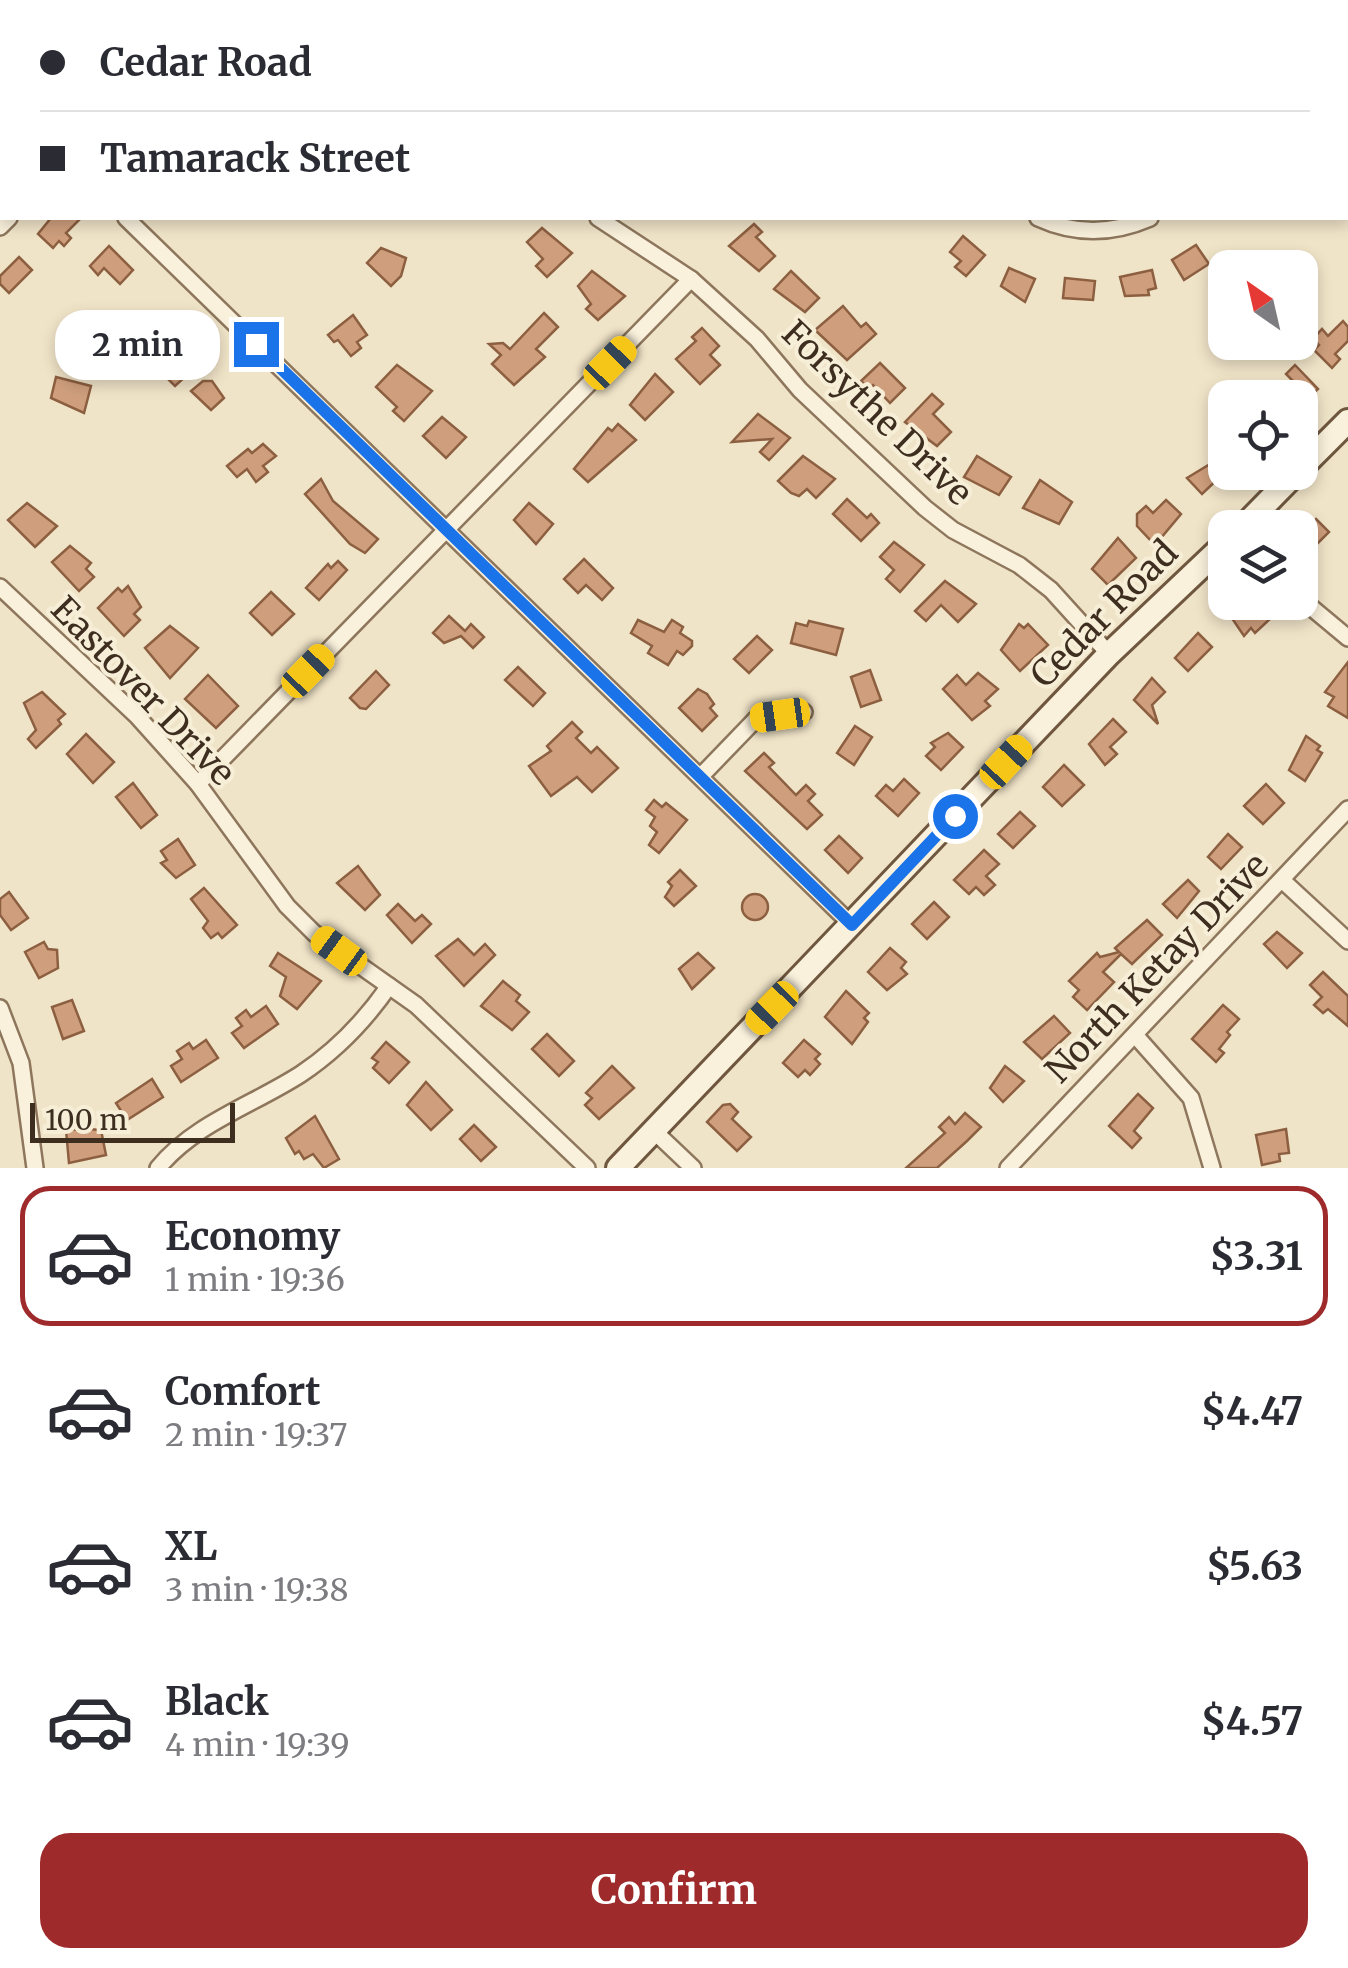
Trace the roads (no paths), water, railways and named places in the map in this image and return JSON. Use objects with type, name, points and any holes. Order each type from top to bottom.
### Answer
[{"type":"street","points":[[128,220],[852,925]]},
{"type":"street","name":"Forsythe Drive","points":[[601,220],[691,279],[757,338],[800,390],[925,508],[952,530],[1019,564],[1050,590],[1109,654]]},
{"type":"street","points":[[1044,220],[1076,230],[1106,231],[1143,220]]},
{"type":"street","points":[[198,784],[691,279]]},
{"type":"street","points":[[1318,451],[1348,421]]},
{"type":"street","points":[[1260,510],[1279,490]]},
{"type":"street","name":"Cedar Road","points":[[618,1168],[1109,654],[1208,560]]},
{"type":"street","name":"Eastover Drive","points":[[1,590],[136,716],[198,784],[286,906],[314,933],[442,1028],[586,1168]]},
{"type":"street","points":[[1318,613],[1348,638]]},
{"type":"street","points":[[701,776],[756,719],[804,712]]},
{"type":"street","name":"North Ketay Drive","points":[[1008,1168],[1348,809]]},
{"type":"street","points":[[1282,880],[1348,942]]},
{"type":"street","points":[[158,1168],[219,1119],[299,1075],[334,1050],[367,1018],[388,986]]},
{"type":"street","points":[[0,1008],[30,1104],[35,1168]]},
{"type":"street","points":[[1134,1035],[1191,1098],[1212,1168]]},
{"type":"street","points":[[654,1131],[693,1168]]}]
